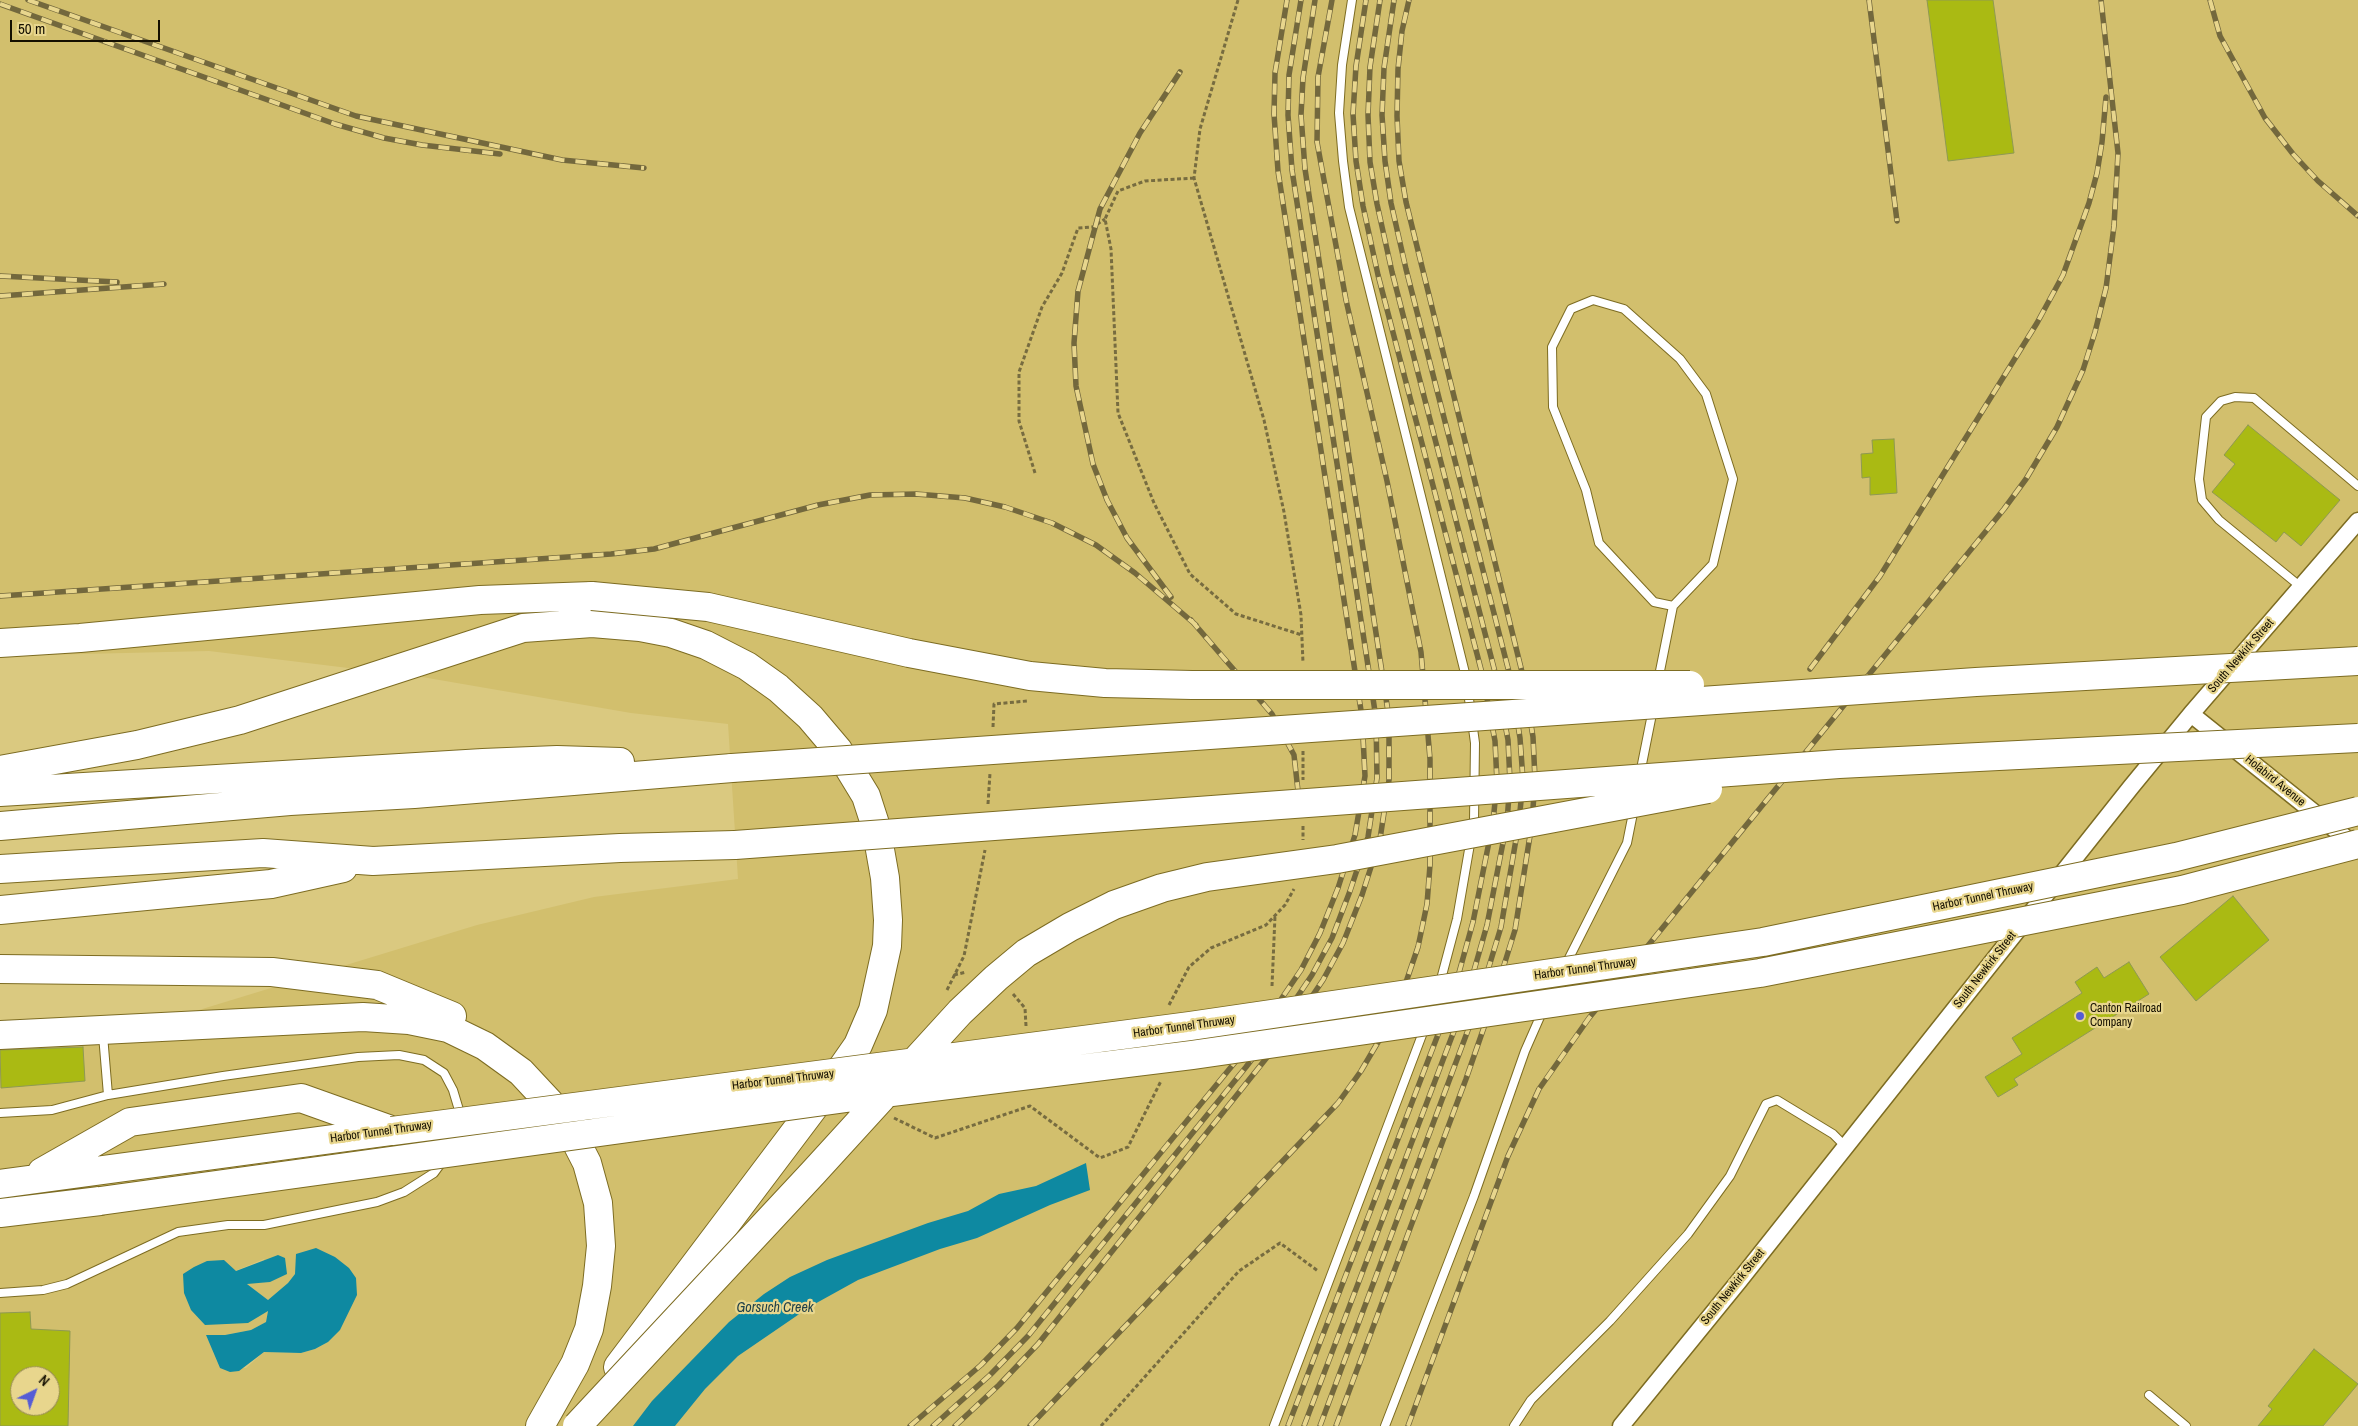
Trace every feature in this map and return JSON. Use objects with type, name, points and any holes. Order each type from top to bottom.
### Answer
[{"type":"highway","points":[[0,643],[80,638],[480,600],[592,596],[708,607],[908,653],[1021,675],[1105,683],[1192,685],[1667,685],[1976,682]]},
{"type":"highway","points":[[0,770],[137,745],[240,720],[523,628],[592,624],[640,627],[671,633],[706,644],[747,666],[778,688],[810,717],[838,750],[866,796],[876,827],[886,878],[888,920],[887,946],[882,977],[873,1010],[858,1046],[787,1144],[575,1426]]},
{"type":"highway","points":[[0,826],[290,801],[414,794],[732,768],[1976,682],[2358,661]]},
{"type":"highway","points":[[0,869],[263,853],[373,862],[620,848],[735,845],[1839,764],[2358,738]]},
{"type":"highway","points":[[0,792],[557,760],[732,768]]},
{"type":"highway","points":[[575,1426],[813,1174],[960,1012],[1026,953],[1070,928],[1114,905],[1162,888],[1207,877],[1337,859],[1839,764]]},
{"type":"highway","name":"Harbor Tunnel Thruway","points":[[0,1184],[1190,1026],[1763,942],[2176,857],[2358,810]]},
{"type":"highway","points":[[0,1213],[100,1201],[861,1096],[1192,1054],[1760,973],[2182,890],[2358,844]]},
{"type":"highway","points":[[0,910],[271,884],[373,862]]},
{"type":"highway","points":[[0,969],[272,972],[377,986],[455,1017],[485,1046],[521,1072],[569,1128],[586,1163],[598,1203],[601,1246],[597,1286],[589,1329],[576,1364],[540,1426]]},
{"type":"highway","points":[[0,1035],[363,1017],[409,1020],[448,1028],[485,1046]]},
{"type":"highway","points":[[29,1180],[130,1122],[301,1098],[392,1131]]},
{"type":"street","name":"South Newkirk Street","points":[[1621,1426],[2191,714],[2358,521]]},
{"type":"street","name":"Holabird Avenue","points":[[2191,714],[2358,848]]},
{"type":"lane","points":[[1352,0],[1342,65],[1340,113],[1343,162],[1349,207],[1466,677],[1475,743],[1474,821],[1466,872],[1457,919],[1434,1002]]},
{"type":"lane","points":[[1638,786],[1673,606],[1714,564],[1733,479],[1706,394],[1680,359],[1624,309],[1593,300],[1571,309],[1552,347],[1553,407],[1586,490],[1599,543],[1654,602],[1673,606]]},
{"type":"lane","points":[[2301,587],[2219,520],[2202,500],[2199,479],[2206,417],[2221,402],[2235,397],[2254,398],[2358,486]]},
{"type":"lane","points":[[1556,984],[1627,843],[1636,796]]},
{"type":"lane","points":[[1385,1426],[1474,1196],[1526,1051],[1552,993]]},
{"type":"lane","points":[[1274,1426],[1432,1010]]},
{"type":"lane","points":[[102,1031],[108,1096]]},
{"type":"lane","points":[[0,1113],[52,1110],[108,1096],[328,1061],[399,1055],[424,1060],[444,1073],[453,1090],[459,1110],[461,1131],[455,1144],[434,1173],[404,1192],[377,1202],[264,1225],[228,1224],[178,1232],[67,1284],[43,1290],[0,1293]]},
{"type":"lane","points":[[1514,1426],[1531,1400],[1610,1321],[1688,1234],[1730,1176],[1766,1104],[1777,1100],[1833,1134],[1846,1147]]},
{"type":"lane","points":[[2149,1395],[2186,1426]]},
{"type":"path","points":[[1238,0],[1200,129],[1194,178],[1264,420],[1284,512],[1301,615],[1303,671]]},
{"type":"path","points":[[1035,473],[1019,421],[1019,372],[1042,307],[1062,273],[1078,228],[1094,227],[1105,219],[1118,190],[1146,181],[1194,178]]},
{"type":"path","points":[[1105,219],[1111,249],[1118,413],[1154,503],[1190,574],[1236,614],[1302,635]]},
{"type":"path","points":[[992,733],[994,704],[1033,700]]},
{"type":"path","points":[[1303,748],[1303,787]]},
{"type":"path","points":[[987,811],[990,772]]},
{"type":"path","points":[[1303,816],[1303,845]]},
{"type":"path","points":[[944,996],[964,956],[984,859],[986,840]]},
{"type":"path","points":[[1168,1010],[1169,1001],[1189,967],[1211,948],[1266,925],[1285,905],[1299,882]]},
{"type":"path","points":[[1272,986],[1275,916]]},
{"type":"path","points":[[954,975],[970,971]]},
{"type":"path","points":[[1006,987],[1025,1008],[1026,1027]]},
{"type":"path","points":[[1030,1106],[1100,1158],[1128,1147],[1161,1082],[1162,1073]]},
{"type":"path","points":[[1030,1096],[1030,1106]]},
{"type":"path","points":[[892,1117],[935,1138],[1030,1106]]},
{"type":"path","points":[[1101,1426],[1239,1271],[1280,1243],[1330,1279]]},
{"type":"shaded area","points":[[0,0],[2358,0],[2358,1426],[0,1426],[0,1042],[145,1029],[199,1010],[477,925],[594,897],[738,879],[728,724],[631,713],[422,677],[209,651],[0,656]],"holes":[[[264,1259],[270,1282],[246,1283],[268,1300],[288,1283],[295,1274],[340,1329],[328,1342],[315,1349],[301,1353],[264,1352],[246,1368],[220,1368],[206,1335],[225,1335],[251,1330],[266,1322],[268,1310],[224,1260],[235,1271]]]},
{"type":"water","name":"Gorsuch Creek","points":[[1086,1163],[1090,1190],[1050,1205],[977,1238],[940,1249],[858,1280],[811,1306],[738,1356],[705,1389],[675,1426],[633,1426],[652,1401],[729,1322],[764,1294],[790,1277],[827,1260],[928,1223],[968,1211],[999,1194],[1036,1186]]},
{"type":"water","points":[[316,1248],[335,1257],[349,1268],[356,1278],[357,1295],[340,1330],[328,1342],[315,1349],[301,1353],[264,1352],[239,1371],[230,1372],[220,1368],[206,1335],[225,1335],[251,1330],[266,1322],[268,1311],[248,1323],[205,1325],[191,1310],[184,1293],[183,1274],[207,1261],[224,1260],[236,1271],[278,1255],[285,1258],[287,1274],[270,1282],[247,1284],[268,1300],[288,1283],[295,1274],[296,1254]]},
{"type":"building","points":[[1927,0],[1993,0],[2014,153],[1948,161]]},
{"type":"building","points":[[2248,425],[2340,500],[2301,546],[2284,532],[2276,542],[2212,492],[2235,464],[2224,455]]},
{"type":"building","points":[[1894,439],[1897,493],[1870,495],[1870,477],[1862,478],[1861,454],[1873,453],[1872,440]]},
{"type":"building","points":[[2233,896],[2269,940],[2196,1001],[2160,957]]},
{"type":"building","name":"Canton Railroad Company","points":[[2129,962],[2149,994],[2014,1079],[2018,1085],[1998,1097],[1985,1077],[2022,1054],[2012,1038],[2082,993],[2075,982],[2097,967],[2104,978]]},
{"type":"building","points":[[83,1047],[85,1081],[1,1088],[0,1050]]},
{"type":"building","points":[[30,1312],[31,1329],[70,1331],[68,1426],[0,1426],[0,1313]]},
{"type":"building","points":[[2314,1349],[2358,1384],[2323,1426],[2258,1426],[2272,1409],[2268,1406]]},
{"type":"railway","points":[[28,0],[356,116],[562,160],[644,168]]},
{"type":"railway","points":[[910,1426],[981,1365],[1017,1328],[1236,1061],[1301,970],[1320,933],[1338,888],[1355,835],[1365,776],[1362,717],[1278,171],[1274,114],[1275,73],[1287,0]]},
{"type":"railway","points":[[933,1426],[990,1375],[1028,1336],[1246,1067],[1281,1021],[1312,975],[1332,938],[1368,837],[1377,778],[1376,718],[1292,170],[1288,115],[1289,75],[1301,0]]},
{"type":"railway","points":[[955,1426],[999,1385],[1038,1344],[1292,1026],[1323,980],[1343,943],[1362,895],[1380,839],[1389,780],[1389,718],[1305,169],[1301,115],[1303,78],[1315,0]]},
{"type":"railway","points":[[1030,1426],[1338,1103],[1361,1071],[1384,1032],[1403,991],[1418,947],[1427,904],[1430,865],[1430,759],[1421,652],[1387,481],[1346,300],[1317,142],[1318,77],[1332,0]]},
{"type":"railway","points":[[1288,1426],[1452,998],[1473,922],[1493,822],[1497,782],[1495,741],[1483,677],[1378,275],[1363,206],[1356,161],[1353,114],[1356,66],[1366,0]]},
{"type":"railway","points":[[1304,1426],[1465,1002],[1487,925],[1507,822],[1510,781],[1508,740],[1496,676],[1392,272],[1370,162],[1368,115],[1370,67],[1380,0]]},
{"type":"railway","points":[[1320,1426],[1477,1006],[1501,927],[1519,822],[1523,780],[1520,738],[1510,676],[1406,269],[1391,203],[1385,161],[1382,115],[1384,68],[1394,0]]},
{"type":"railway","points":[[1336,1426],[1466,1079],[1515,930],[1532,823],[1535,779],[1533,737],[1523,676],[1406,202],[1399,161],[1397,116],[1398,69],[1402,31],[1409,0]]},
{"type":"railway","points":[[1869,0],[1897,221]]},
{"type":"railway","points":[[1408,1426],[1508,1156],[1539,1089],[1589,1018],[2004,509],[2026,479],[2057,427],[2083,370],[2095,332],[2106,288],[2114,226],[2118,153],[2101,0]]},
{"type":"railway","points":[[2210,0],[2220,36],[2265,118],[2293,154],[2318,181],[2358,216]]},
{"type":"railway","points":[[0,4],[335,124],[384,138],[422,145],[500,154]]},
{"type":"railway","points":[[1171,597],[1127,538],[1107,500],[1093,464],[1076,386],[1074,343],[1078,291],[1100,209],[1140,133],[1180,72]]},
{"type":"railway","points":[[1810,669],[1880,576],[2037,323],[2063,275],[2089,203],[2097,173],[2106,97]]},
{"type":"railway","points":[[0,276],[117,282]]},
{"type":"railway","points":[[0,296],[164,284]]},
{"type":"railway","points":[[0,596],[611,554],[654,549],[818,505],[870,495],[916,494],[965,498],[1005,507],[1052,523],[1096,545],[1135,573],[1196,625]]},
{"type":"railway","points":[[1191,620],[1272,714],[1294,755],[1298,791]]},
{"type":"place","name":"Canton Railroad Company","points":[[2080,1016]]}]
